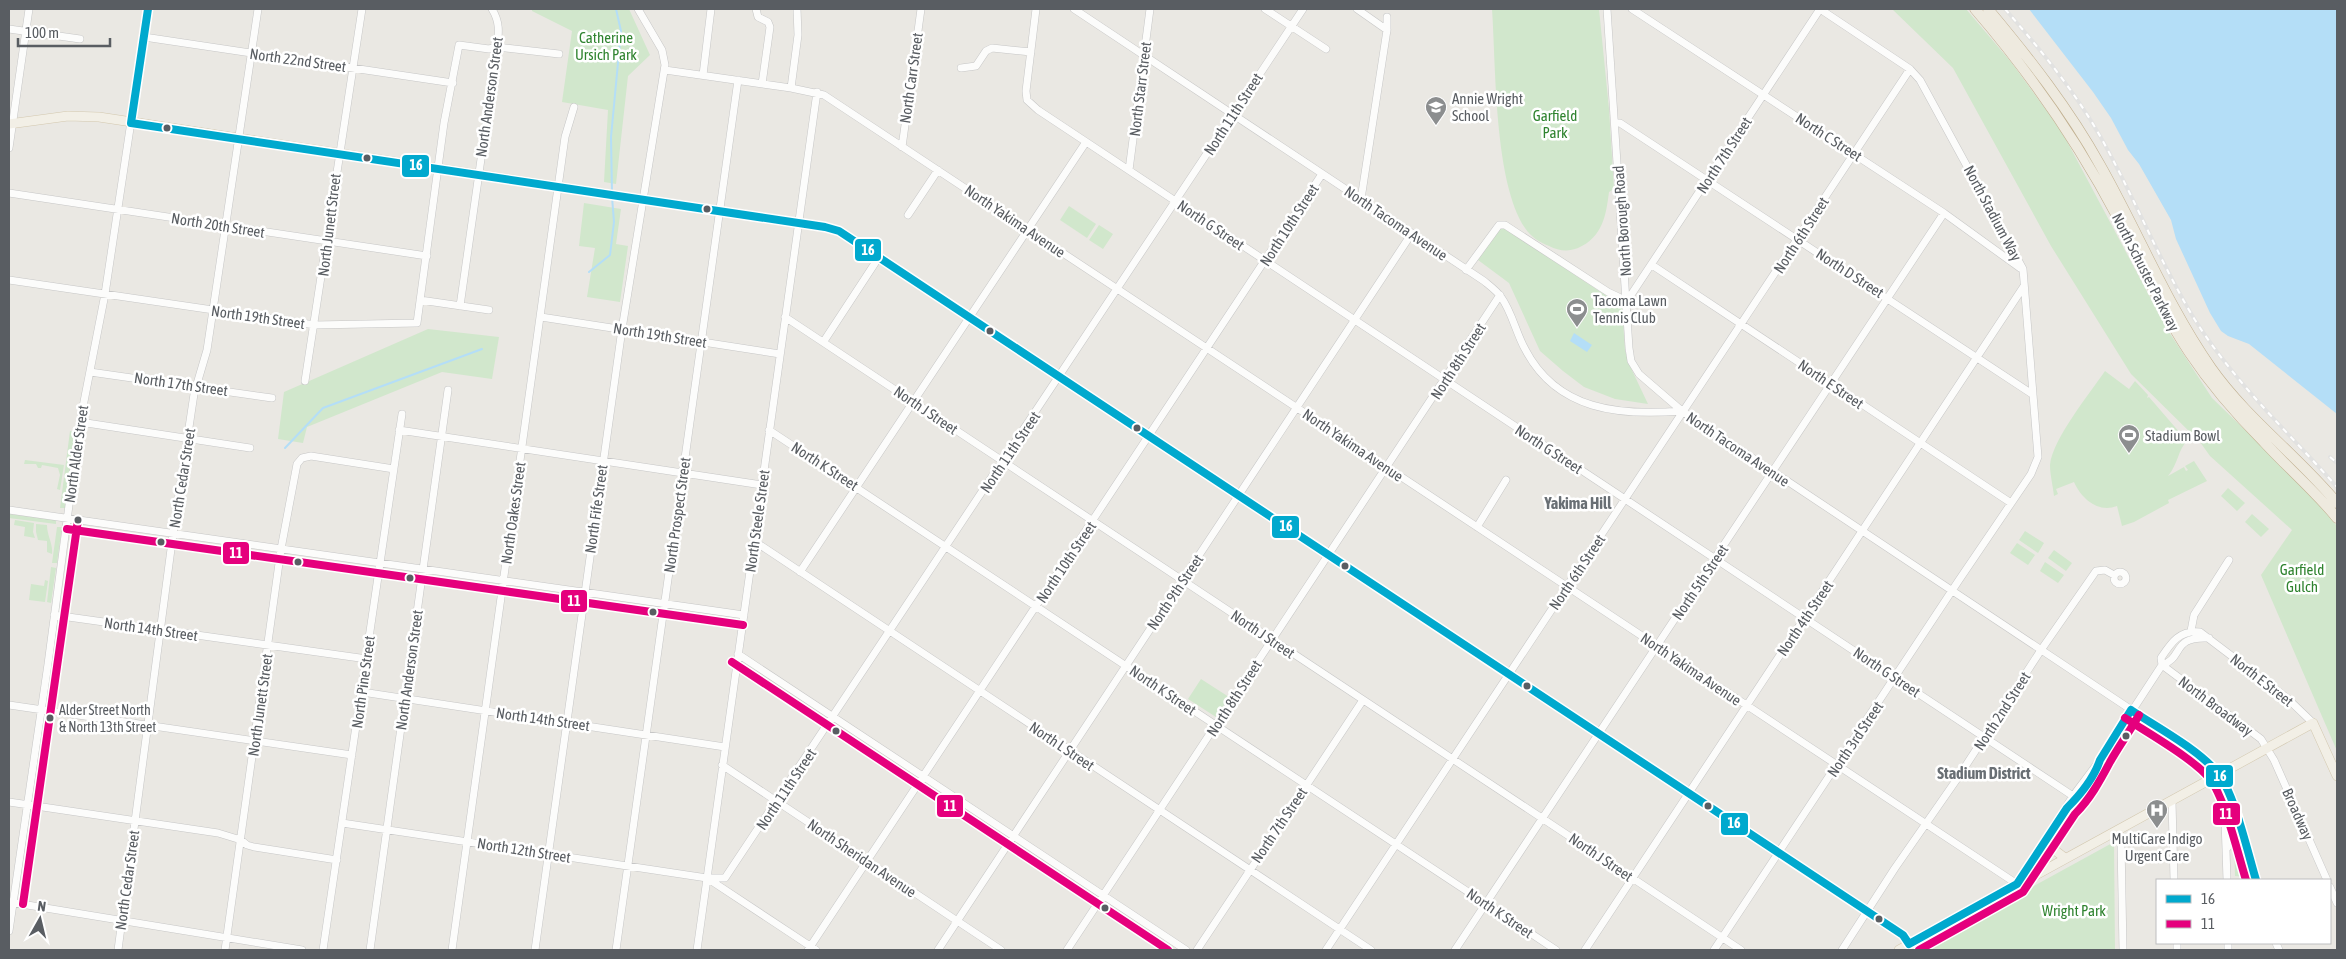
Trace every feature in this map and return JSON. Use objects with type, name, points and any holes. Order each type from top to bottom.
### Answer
[{"type":"highway","name":"North Schuster Parkway","points":[[1975,9],[2025,68],[2069,131],[2118,218],[2170,322],[2204,373],[2222,397],[2337,518]]},
{"type":"highway","name":"North Schuster Parkway","points":[[1988,9],[2033,63],[2076,125],[2128,216],[2180,319],[2211,367],[2252,417],[2337,503]]},
{"type":"main road","points":[[10,124],[84,116],[131,122],[799,222],[837,230],[1903,935],[1910,947]]},
{"type":"main road","points":[[1899,950],[1910,947],[2017,884],[2313,723],[2337,776]]},
{"type":"main road","points":[[2045,843],[2065,858]]},
{"type":"street","points":[[9,148],[10,124],[29,9]]},
{"type":"street","name":"North Alder Street","points":[[9,931],[11,902],[41,710],[80,422],[105,294],[148,9]]},
{"type":"street","name":"North Cedar Street","points":[[118,950],[173,534],[194,394],[198,386],[207,350],[224,226],[258,9]]},
{"type":"street","name":"North Junett Street","points":[[305,381],[362,9]]},
{"type":"street","name":"North Anderson Street","points":[[460,306],[497,47],[499,27],[497,17],[492,9]]},
{"type":"street","points":[[638,9],[662,50],[665,70]]},
{"type":"street","points":[[703,75],[711,9]]},
{"type":"street","points":[[756,9],[758,17],[768,22],[770,28],[762,84]]},
{"type":"street","points":[[791,88],[798,35],[796,9]]},
{"type":"street","name":"North Carr Street","points":[[902,147],[921,9]]},
{"type":"street","points":[[961,68],[976,66],[986,51],[992,48],[1031,52],[1036,9]]},
{"type":"street","name":"North Tacoma Avenue","points":[[1074,9],[1484,281],[1500,295],[1519,338],[1538,370],[1570,396],[1592,406],[1616,412],[1682,412],[2131,710],[2205,760],[2219,774]]},
{"type":"street","name":"North Starr Street","points":[[1129,170],[1150,9]]},
{"type":"street","points":[[1265,9],[1326,49]]},
{"type":"street","name":"North 11th Street","points":[[707,878],[725,878],[727,876],[1303,9]]},
{"type":"street","points":[[1357,9],[1387,30]]},
{"type":"street","name":"North Borough Road","points":[[1607,9],[1629,348],[1634,368],[1682,412]]},
{"type":"street","name":"North C Street","points":[[1632,9],[1944,213],[2023,269]]},
{"type":"street","name":"North 7th Street","points":[[1627,301],[1820,9]]},
{"type":"street","name":"North Stadium Way","points":[[1820,9],[1910,69],[1920,80],[2023,269],[2038,448],[2037,464],[2011,503]]},
{"type":"street","points":[[1362,200],[1387,30],[1387,17]]},
{"type":"street","points":[[9,29],[80,39]]},
{"type":"street","name":"North 22nd Street","points":[[144,37],[453,83]]},
{"type":"street","points":[[489,310],[420,300],[444,123],[459,45],[560,54]]},
{"type":"street","name":"North G Street","points":[[1031,52],[1027,100],[1038,110],[2072,796]]},
{"type":"street","name":"North 6th Street","points":[[1326,950],[1910,69]]},
{"type":"street","name":"North Yakima Avenue","points":[[665,70],[817,92],[1028,229],[2017,884]]},
{"type":"street","name":"North Fife Street","points":[[534,950],[641,199],[665,70]]},
{"type":"street","name":"North Prospect Street","points":[[616,950],[738,80]]},
{"type":"street","name":"North Steele Street","points":[[696,950],[817,92]]},
{"type":"street","name":"North Oakes Street","points":[[452,950],[565,137],[574,107]]},
{"type":"street","name":"North D Street","points":[[1615,123],[1620,123],[1708,180],[2032,394]]},
{"type":"street","points":[[800,572],[1086,142]]},
{"type":"street","points":[[908,215],[938,170]]},
{"type":"street","name":"North 10th Street","points":[[812,949],[867,861],[1322,174]]},
{"type":"street","name":"North 20th Street","points":[[9,193],[427,256]]},
{"type":"street","name":"North 5th Street","points":[[1455,950],[1944,213]]},
{"type":"street","points":[[1466,270],[1498,225],[1505,225],[1608,292],[1627,301]]},
{"type":"street","name":"North 9th Street","points":[[938,950],[1240,496],[1412,233]]},
{"type":"street","points":[[824,341],[880,257]]},
{"type":"street","name":"North E Street","points":[[1652,265],[2011,503]]},
{"type":"street","name":"North 19th Street","points":[[9,280],[315,325],[417,323],[420,300]]},
{"type":"street","name":"North 4th Street","points":[[1585,950],[2024,286]]},
{"type":"street","name":"North 8th Street","points":[[1067,950],[1330,555],[1500,295]]},
{"type":"street","name":"North 19th Street","points":[[541,317],[780,354]]},
{"type":"street","name":"North J Street","points":[[785,317],[824,341],[1003,462],[1741,950]]},
{"type":"street","name":"North 17th Street","points":[[90,372],[272,398]]},
{"type":"street","name":"North Anderson Street","points":[[370,950],[448,390]]},
{"type":"street","name":"North Pine Street","points":[[323,950],[402,414]]},
{"type":"street","points":[[80,422],[250,448]]},
{"type":"street","points":[[399,430],[762,485]]},
{"type":"street","name":"North K Street","points":[[769,430],[1556,950]]},
{"type":"street","name":"North Junett Street","points":[[225,950],[281,549],[294,477],[299,460],[311,456],[394,468]]},
{"type":"street","points":[[1477,527],[1506,480]]},
{"type":"street","name":"North 3rd Street","points":[[1714,950],[2011,503]]},
{"type":"street","points":[[9,510],[744,615]]},
{"type":"street","name":"North L Street","points":[[754,541],[1371,950]]},
{"type":"street","points":[[2162,665],[2161,658],[2173,640],[2191,631],[2194,615],[2229,560]]},
{"type":"street","name":"North 2nd Street","points":[[1842,950],[1924,824],[1985,737],[2041,650],[2096,571],[2105,570],[2114,575]]},
{"type":"street","name":"North 14th Street","points":[[54,615],[366,659]]},
{"type":"street","name":"North E Street","points":[[2191,631],[2200,632],[2209,638],[2287,698],[2313,723]]},
{"type":"street","points":[[2017,884],[2045,843],[2072,796],[2100,760],[2162,665],[2168,663],[2181,644],[2187,640],[2209,638]]},
{"type":"street","points":[[738,654],[1186,950]]},
{"type":"street","name":"North Broadway","points":[[2162,665],[2262,740],[2267,749]]},
{"type":"street","name":"North 14th Street","points":[[362,692],[725,747]]},
{"type":"street","name":"North 7th Street","points":[[1196,950],[1363,700]]},
{"type":"street","points":[[9,705],[352,755]]},
{"type":"street","name":"Broadway","points":[[2267,749],[2327,879]]},
{"type":"street","points":[[2066,808],[2077,798],[2097,769],[2100,760]]},
{"type":"street","name":"North Sheridan Avenue","points":[[722,765],[1001,950]]},
{"type":"street","points":[[2219,774],[2238,822],[2256,879]]},
{"type":"street","points":[[2224,786],[2227,879]]},
{"type":"street","points":[[2172,801],[2174,879]]},
{"type":"street","points":[[9,802],[218,833],[254,847],[337,860]]},
{"type":"street","points":[[2227,850],[2238,822]]},
{"type":"street","name":"North 12th Street","points":[[342,823],[707,878]]},
{"type":"street","points":[[2117,831],[2121,842],[2123,950]]},
{"type":"street","points":[[707,878],[812,949]]},
{"type":"street","points":[[2331,889],[2337,904]]},
{"type":"street","points":[[11,902],[302,950]]},
{"type":"green space","name":"Catherine Ursich Park","points":[[532,9],[629,9],[650,55],[628,76],[616,184],[604,182],[608,110],[562,102],[572,31],[532,11]]},
{"type":"green space","name":"Garfield Park","points":[[1492,9],[1599,9],[1609,109],[1614,189],[1609,192],[1602,225],[1598,232],[1593,238],[1578,248],[1560,250],[1539,241],[1525,228],[1515,208],[1507,182],[1498,123]]},
{"type":"green space","name":"Garfield Gulch","points":[[1892,9],[1966,9],[2011,62],[2062,132],[2167,329],[2212,398],[2303,486],[2337,526],[2337,751],[2261,575],[2292,530],[2210,456],[2200,442],[2131,374],[2051,246],[1953,68]]},
{"type":"green space","points":[[584,203],[621,209],[616,244],[628,246],[620,302],[587,297],[595,248],[579,246]]},
{"type":"green space","points":[[1069,206],[1096,224],[1087,238],[1060,220]]},
{"type":"green space","points":[[1099,225],[1113,234],[1103,249],[1089,240]]},
{"type":"green space","name":"Tacoma Lawn Tennis Club","points":[[1501,226],[1622,306],[1625,350],[1629,364],[1648,404],[1615,399],[1584,387],[1540,351],[1509,283],[1478,260]]},
{"type":"green space","points":[[428,329],[499,337],[492,379],[442,372],[307,427],[303,443],[278,439],[284,392]]},
{"type":"green space","points":[[2105,371],[2129,389],[2135,381],[2148,395],[2147,398],[2149,397],[2187,441],[2168,476],[2184,467],[2186,471],[2188,470],[2185,466],[2194,461],[2207,481],[2168,500],[2169,503],[2134,522],[2122,526],[2117,506],[2104,508],[2092,503],[2086,499],[2074,482],[2056,489],[2058,494],[2054,496],[2050,473],[2052,455],[2064,430]]},
{"type":"green space","points":[[70,431],[75,432],[65,508],[60,508]]},
{"type":"green space","points":[[25,460],[64,465],[60,490],[57,489],[60,475],[58,468],[42,465],[41,468],[38,468],[36,464],[24,464]]},
{"type":"green space","points":[[2228,488],[2245,503],[2237,511],[2221,496]]},
{"type":"green space","points":[[9,514],[56,520],[56,524],[9,518]]},
{"type":"green space","points":[[2252,514],[2269,529],[2261,537],[2245,522]]},
{"type":"green space","points":[[15,520],[34,523],[33,532],[35,538],[24,536],[25,527],[14,525]]},
{"type":"green space","points":[[36,524],[47,525],[52,554],[47,552],[47,541],[38,540]]},
{"type":"green space","points":[[57,527],[62,527],[57,563],[52,563]]},
{"type":"green space","points":[[2025,531],[2044,543],[2038,553],[2019,540]]},
{"type":"green space","points":[[2017,543],[2035,555],[2028,565],[2010,553]]},
{"type":"green space","points":[[2054,550],[2072,563],[2066,571],[2048,558]]},
{"type":"green space","points":[[2045,562],[2064,575],[2058,583],[2040,571]]},
{"type":"green space","points":[[51,567],[56,568],[51,603],[47,602]]},
{"type":"green space","points":[[45,580],[48,581],[45,602],[29,600],[31,584],[44,586]]},
{"type":"green space","points":[[1201,679],[1229,697],[1216,717],[1188,699]]},
{"type":"green space","points":[[2237,841],[2248,877],[2235,876],[2234,842]]},
{"type":"green space","name":"Wright Park","points":[[2114,842],[2115,950],[1919,950],[1919,949]]},
{"type":"water","points":[[2029,9],[2337,9],[2337,414],[2249,344],[2228,336],[2221,331],[2210,313],[2176,239],[2171,220],[2139,164],[2128,150],[2111,118],[2093,92]]},
{"type":"water","points":[[1574,333],[1592,345],[1587,352],[1570,341]]},
{"type":"waterway","points":[[612,193],[611,137],[621,31],[616,9]]},
{"type":"waterway","points":[[589,272],[610,255],[614,222],[612,197]]},
{"type":"waterway","points":[[285,448],[323,408],[482,349]]},
{"type":"railway","points":[[2005,9],[2056,70],[2090,119],[2195,320],[2227,365],[2337,487]]},
{"type":"railway","points":[[2330,457],[2337,463]]},
{"type":"transit line","name":"16","points":[[131,123],[148,9]]},
{"type":"transit line","name":"16","points":[[131,123],[825,227],[839,231],[1903,935],[1909,944]]},
{"type":"transit line","name":"11","points":[[23,904],[78,520]]},
{"type":"transit line","name":"11","points":[[67,529],[743,625]]},
{"type":"transit line","name":"11","points":[[732,662],[1168,950]]},
{"type":"transit line","name":"16","points":[[2131,710],[2188,747],[2217,772],[2235,808],[2256,879]]},
{"type":"transit line","name":"16","points":[[1909,944],[2017,884],[2067,808],[2090,780],[2131,710]]},
{"type":"transit line","name":"11","points":[[1919,950],[2023,892],[2075,814],[2094,790],[2139,715]]},
{"type":"transit line","name":"11","points":[[2125,718],[2182,755],[2203,771],[2210,779],[2221,799],[2246,879]]},
{"type":"place","name":"Annie Wright School","points":[[1436,126]]},
{"type":"place","name":"Tacoma Lawn Tennis Club","points":[[1577,328]]},
{"type":"place","name":"Stadium Bowl","points":[[2129,454]]},
{"type":"place","name":"Alder Street North & North 13th Street","points":[[50,718]]},
{"type":"place","name":"MultiCare Indigo Urgent Care","points":[[2157,829]]},
{"type":"district","name":"Yakima Hill","points":[[1578,503]]},
{"type":"district","name":"Stadium District","points":[[1984,773]]}]
